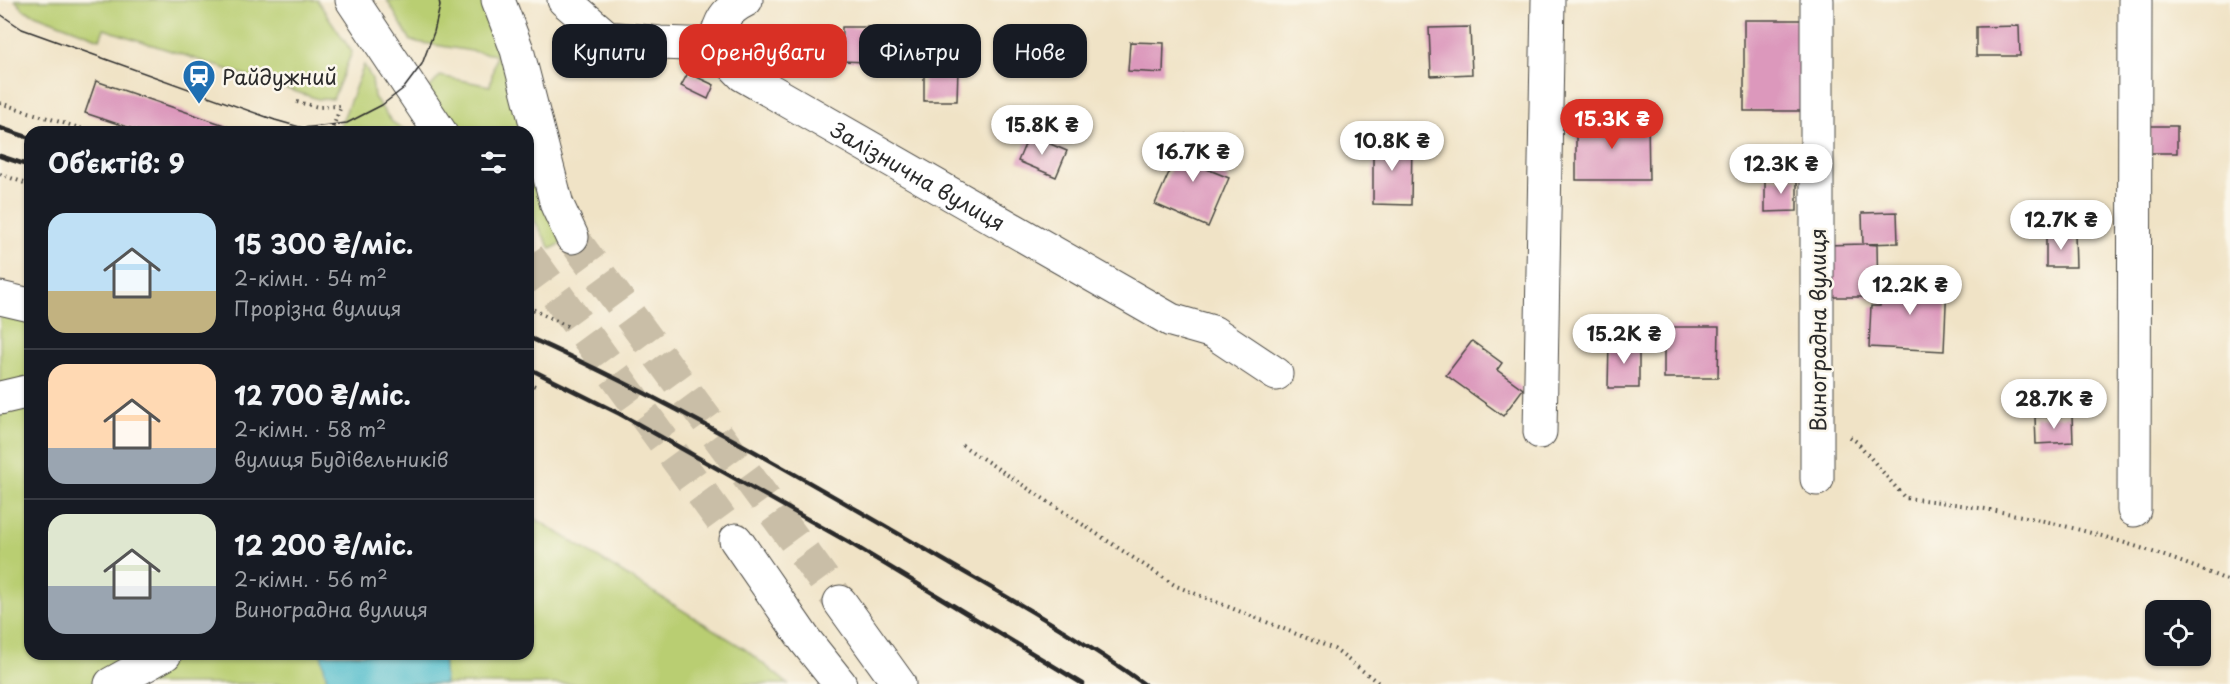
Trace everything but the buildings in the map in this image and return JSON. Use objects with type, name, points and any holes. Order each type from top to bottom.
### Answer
[{"type":"street","points":[[352,0],[436,126]]},
{"type":"street","points":[[498,0],[517,50],[557,205],[572,237]]},
{"type":"street","points":[[564,0],[608,38],[679,44]]},
{"type":"street","points":[[719,24],[736,5],[746,0]]},
{"type":"street","points":[[1540,432],[1548,0]]},
{"type":"street","name":"Виноградна вулиця","points":[[1817,0],[1817,479]]},
{"type":"street","points":[[2134,510],[2135,0]]},
{"type":"street","name":"Залізнична вулиця","points":[[748,78],[1171,320],[1213,332],[1276,374]]},
{"type":"street","points":[[0,298],[24,303]]},
{"type":"street","points":[[0,398],[24,392]]},
{"type":"street","points":[[736,540],[805,640],[840,684]]},
{"type":"street","points":[[840,602],[899,684]]},
{"type":"street","points":[[111,684],[154,660]]},
{"type":"path","points":[[297,102],[318,107],[341,106],[333,126]]},
{"type":"path","points":[[0,103],[73,126]]},
{"type":"path","points":[[0,174],[24,183]]},
{"type":"path","points":[[534,310],[567,326]]},
{"type":"path","points":[[1817,415],[1857,442],[1905,498],[1946,502],[2055,522],[2178,559],[2227,580],[2230,585]]},
{"type":"path","points":[[962,445],[1176,586],[1334,649],[1380,684]]},
{"type":"green space","points":[[15,0],[317,0],[352,52],[333,99],[318,99],[104,29],[100,39],[24,10]]},
{"type":"green space","points":[[387,0],[487,0],[525,126],[448,126],[427,91],[440,76],[490,86],[496,55],[411,41]]},
{"type":"green space","points":[[364,65],[372,79],[374,97],[392,122],[398,126],[340,126]]},
{"type":"green space","points":[[534,153],[564,242],[551,249],[534,219]]},
{"type":"green space","points":[[0,296],[24,306],[24,660],[534,660],[534,518],[745,649],[788,684],[0,684]]},
{"type":"water","points":[[322,660],[443,660],[445,684],[328,684]]},
{"type":"tunnel","points":[[572,237],[840,602]]},
{"type":"tunnel","points":[[534,264],[736,540]]},
{"type":"tram line","points":[[321,126],[347,123],[382,105],[404,88],[422,64],[434,32],[440,6],[439,0]]},
{"type":"tram line","points":[[0,14],[22,29],[296,126]]},
{"type":"railway","points":[[0,128],[24,136]]},
{"type":"railway","points":[[0,156],[24,164]]},
{"type":"railway","points":[[534,340],[681,412],[781,466],[1038,615],[1144,684]]},
{"type":"railway","points":[[534,371],[620,414],[850,543],[1083,684]]},
{"type":"place","name":"Райдужний","points":[[199,105]]}]
